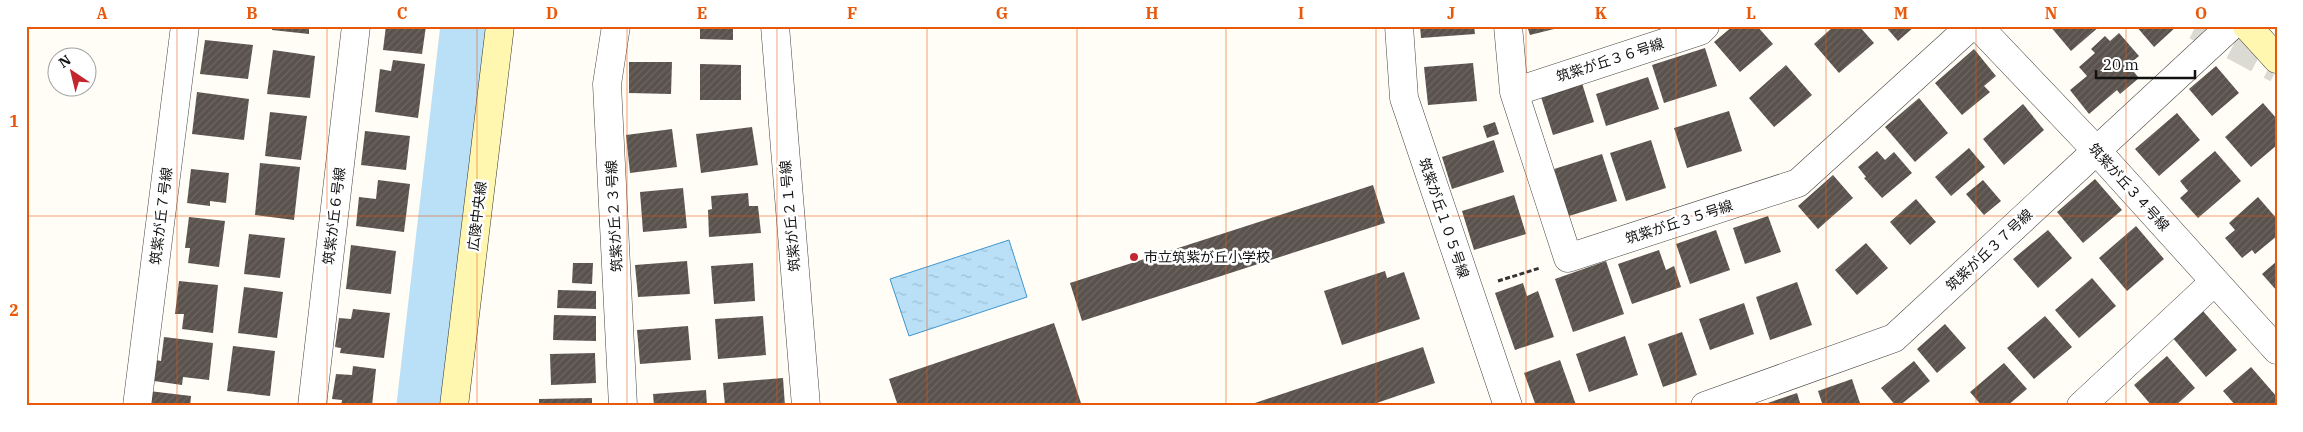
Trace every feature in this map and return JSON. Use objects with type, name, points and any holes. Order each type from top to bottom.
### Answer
[{"type":"street","name":"筑紫が丘７号線","points":[[137,406],[185,26]]},
{"type":"street","name":"筑紫が丘６号線","points":[[312,406],[356,26]]},
{"type":"street","name":"広陵中央線","points":[[454,406],[500,26]]},
{"type":"street","name":"筑紫が丘２３号線","points":[[616,26],[607,84],[623,406]]},
{"type":"street","name":"筑紫が丘２１号線","points":[[775,26],[806,406]]},
{"type":"street","name":"筑紫が丘１０５号線","points":[[1399,26],[1404,98],[1508,406]]},
{"type":"street","points":[[1508,26],[1514,92],[1568,258]]},
{"type":"street","name":"筑紫が丘３６号線","points":[[1514,92],[1700,31],[1705,26]]},
{"type":"street","name":"筑紫が丘３５号線","points":[[1568,258],[1798,183],[1970,26]]},
{"type":"street","name":"筑紫が丘３４号線","points":[[1978,26],[2096,150],[2277,350]]},
{"type":"street","name":"筑紫が丘３７号線","points":[[1705,406],[1894,338],[2231,26]]},
{"type":"street","points":[[2247,26],[2277,59]]},
{"type":"street","points":[[2081,406],[2214,282]]},
{"type":"path","points":[[1469,290],[1568,258]]},
{"type":"water","points":[[1009,240],[1027,297],[909,336],[890,279]]},
{"type":"building","points":[[272,26],[309,26],[309,34],[272,30]]},
{"type":"building","points":[[386,26],[426,26],[422,54],[383,50]]},
{"type":"building","points":[[700,26],[733,26],[733,40],[700,39]]},
{"type":"building","points":[[1420,26],[1474,26],[1475,34],[1421,38]]},
{"type":"building","points":[[1527,26],[1562,26],[1562,27],[1530,35]]},
{"type":"building","points":[[1733,26],[1757,26],[1773,44],[1740,72],[1714,42]]},
{"type":"building","points":[[1834,26],[1859,26],[1874,43],[1839,73],[1814,44]]},
{"type":"building","points":[[1885,26],[1915,26],[1898,41]]},
{"type":"building","points":[[2050,26],[2100,26],[2071,51]]},
{"type":"building","points":[[2136,26],[2177,26],[2154,47]]},
{"type":"building","points":[[2119,33],[2139,56],[2128,65],[2139,78],[2120,94],[2117,90],[2089,114],[2070,90],[2087,76],[2079,67],[2095,53],[2091,49],[2105,36],[2110,41]]},
{"type":"building","points":[[205,40],[253,45],[248,79],[200,74]]},
{"type":"building","points":[[1705,48],[1717,86],[1664,103],[1652,65]]},
{"type":"building","points":[[1974,49],[1996,76],[1984,86],[1990,92],[1962,115],[1935,83]]},
{"type":"building","points":[[273,50],[315,56],[310,98],[267,94]]},
{"type":"building","points":[[393,60],[425,64],[418,118],[375,112],[380,69],[391,71]]},
{"type":"building","points":[[629,62],[672,62],[671,94],[629,93]]},
{"type":"building","points":[[1473,63],[1477,101],[1428,105],[1424,67]]},
{"type":"building","points":[[700,64],[741,65],[741,100],[700,100]]},
{"type":"building","points":[[1786,65],[1812,95],[1774,127],[1749,98]]},
{"type":"building","points":[[2216,66],[2239,93],[2212,116],[2189,89]]},
{"type":"building","points":[[1648,77],[1659,109],[1606,126],[1596,94]]},
{"type":"building","points":[[1582,83],[1594,122],[1553,135],[1541,97]]},
{"type":"building","points":[[197,92],[249,99],[244,140],[192,134]]},
{"type":"building","points":[[1919,98],[1948,133],[1915,162],[1885,127]]},
{"type":"building","points":[[2263,103],[2277,119],[2277,145],[2251,167],[2225,137]]},
{"type":"building","points":[[2023,104],[2044,130],[2004,165],[1983,139]]},
{"type":"building","points":[[1729,111],[1742,151],[1687,168],[1674,128]]},
{"type":"building","points":[[270,112],[307,116],[301,160],[265,156]]},
{"type":"building","points":[[2177,113],[2200,140],[2159,176],[2135,149]]},
{"type":"building","points":[[1495,122],[1499,134],[1487,138],[1483,126]]},
{"type":"building","points":[[752,127],[758,165],[701,173],[696,134]]},
{"type":"building","points":[[672,129],[677,167],[630,173],[626,135]]},
{"type":"building","points":[[365,131],[410,136],[406,170],[361,165]]},
{"type":"building","points":[[1494,140],[1504,172],[1452,189],[1442,157]]},
{"type":"building","points":[[1651,140],[1666,188],[1626,201],[1610,153]]},
{"type":"building","points":[[1969,148],[1985,167],[1951,196],[1935,177]]},
{"type":"building","points":[[1877,151],[1885,160],[1894,152],[1912,173],[1882,198],[1864,178],[1866,177],[1858,167]]},
{"type":"building","points":[[2215,151],[2241,181],[2198,218],[2180,198],[2188,191],[2180,181]]},
{"type":"building","points":[[1602,154],[1617,201],[1569,216],[1554,169]]},
{"type":"building","points":[[260,163],[300,167],[294,220],[255,215]]},
{"type":"building","points":[[191,169],[229,173],[226,203],[210,201],[210,206],[187,203]]},
{"type":"building","points":[[1833,175],[1853,198],[1818,229],[1798,206]]},
{"type":"building","points":[[2095,179],[2122,210],[2083,243],[2057,212]]},
{"type":"building","points":[[378,180],[410,184],[404,232],[356,226],[359,197],[376,199]]},
{"type":"building","points":[[1983,180],[2001,201],[1984,215],[1966,194]]},
{"type":"building","points":[[1373,185],[1385,223],[1082,321],[1070,283]]},
{"type":"building","points":[[683,188],[687,228],[643,232],[640,192]]},
{"type":"building","points":[[748,193],[749,206],[758,206],[761,233],[709,237],[708,210],[712,209],[711,196]]},
{"type":"building","points":[[1514,195],[1526,234],[1474,250],[1462,211]]},
{"type":"building","points":[[2258,197],[2277,219],[2277,236],[2255,254],[2252,250],[2242,258],[2225,238],[2235,230],[2229,223]]},
{"type":"building","points":[[1916,199],[1936,222],[1910,245],[1890,222]]},
{"type":"building","points":[[1768,216],[1781,252],[1745,264],[1733,228]]},
{"type":"building","points":[[189,217],[225,221],[219,267],[188,263],[190,248],[185,248]]},
{"type":"building","points":[[2136,226],[2164,259],[2127,291],[2099,258]]},
{"type":"building","points":[[1716,230],[1730,270],[1690,284],[1676,244]]},
{"type":"building","points":[[2048,230],[2072,258],[2038,288],[2013,259]]},
{"type":"building","points":[[249,234],[285,238],[280,278],[244,274]]},
{"type":"building","points":[[1866,243],[1888,268],[1857,295],[1835,270]]},
{"type":"building","points":[[351,245],[396,251],[391,294],[346,289]]},
{"type":"building","points":[[1659,250],[1666,270],[1674,266],[1681,287],[1632,304],[1618,264]]},
{"type":"building","points":[[687,261],[690,294],[638,297],[635,265]]},
{"type":"building","points":[[1606,261],[1624,314],[1573,332],[1555,279]]},
{"type":"building","points":[[2277,261],[2277,291],[2262,274]]},
{"type":"building","points":[[573,263],[593,263],[592,284],[572,283]]},
{"type":"building","points":[[753,263],[755,301],[714,304],[711,266]]},
{"type":"building","points":[[1385,271],[1387,278],[1404,272],[1420,319],[1342,345],[1324,291]]},
{"type":"building","points":[[2092,278],[2116,306],[2079,338],[2055,310]]},
{"type":"building","points":[[179,281],[218,285],[213,333],[182,329],[184,314],[175,314]]},
{"type":"building","points":[[1797,282],[1812,325],[1770,340],[1756,297]]},
{"type":"building","points":[[1523,283],[1527,296],[1538,291],[1554,337],[1515,350],[1495,293]]},
{"type":"building","points":[[244,287],[283,292],[277,338],[238,333]]},
{"type":"building","points":[[558,290],[596,291],[596,309],[557,308]]},
{"type":"building","points":[[1744,303],[1754,334],[1710,350],[1699,319]]},
{"type":"building","points":[[353,309],[390,313],[384,358],[340,353],[341,348],[335,347],[339,318],[351,319]]},
{"type":"building","points":[[2203,311],[2237,350],[2206,377],[2172,337]]},
{"type":"building","points":[[554,315],[596,316],[596,341],[553,340]]},
{"type":"building","points":[[763,316],[766,355],[718,359],[715,319]]},
{"type":"building","points":[[2045,316],[2072,347],[2034,379],[2007,348]]},
{"type":"building","points":[[1054,323],[1082,406],[898,406],[889,379]]},
{"type":"building","points":[[1945,324],[1966,348],[1937,373],[1917,349]]},
{"type":"building","points":[[688,326],[691,360],[640,364],[637,330]]},
{"type":"building","points":[[1682,332],[1697,375],[1663,387],[1648,344]]},
{"type":"building","points":[[1625,336],[1638,375],[1589,392],[1576,354]]},
{"type":"building","points":[[164,337],[213,343],[209,380],[183,377],[182,385],[154,381],[156,360],[161,361]]},
{"type":"building","points":[[233,346],[275,351],[270,396],[227,391]]},
{"type":"building","points":[[1423,347],[1435,383],[1368,406],[1246,406]]},
{"type":"building","points":[[595,353],[596,383],[551,385],[550,354]]},
{"type":"building","points":[[2167,356],[2195,388],[2175,406],[2152,406],[2134,385]]},
{"type":"building","points":[[1560,360],[1576,405],[1536,406],[1524,373]]},
{"type":"building","points":[[1914,361],[1930,381],[1899,406],[1896,406],[1881,388]]},
{"type":"building","points":[[2004,363],[2027,389],[2007,406],[1982,406],[1970,392]]},
{"type":"building","points":[[353,366],[376,369],[372,406],[341,406],[342,400],[332,399],[336,374],[352,375]]},
{"type":"building","points":[[2251,367],[2277,397],[2277,403],[2273,406],[2236,406],[2223,391]]},
{"type":"building","points":[[783,378],[785,406],[725,406],[723,383]]},
{"type":"building","points":[[1852,379],[1861,406],[1823,406],[1818,391]]},
{"type":"building","points":[[706,390],[707,406],[654,406],[653,394]]},
{"type":"building","points":[[149,391],[191,396],[190,406],[148,406]]},
{"type":"building","points":[[1797,393],[1801,406],[1762,406],[1762,405]]},
{"type":"building","points":[[592,398],[592,406],[539,406],[539,399]]},
{"type":"waterway","points":[[426,406],[470,26]]},
{"type":"tunnel","points":[[2196,26],[2277,69]]},
{"type":"place","name":"市立筑紫が丘小学校","points":[[1134,257]]}]
